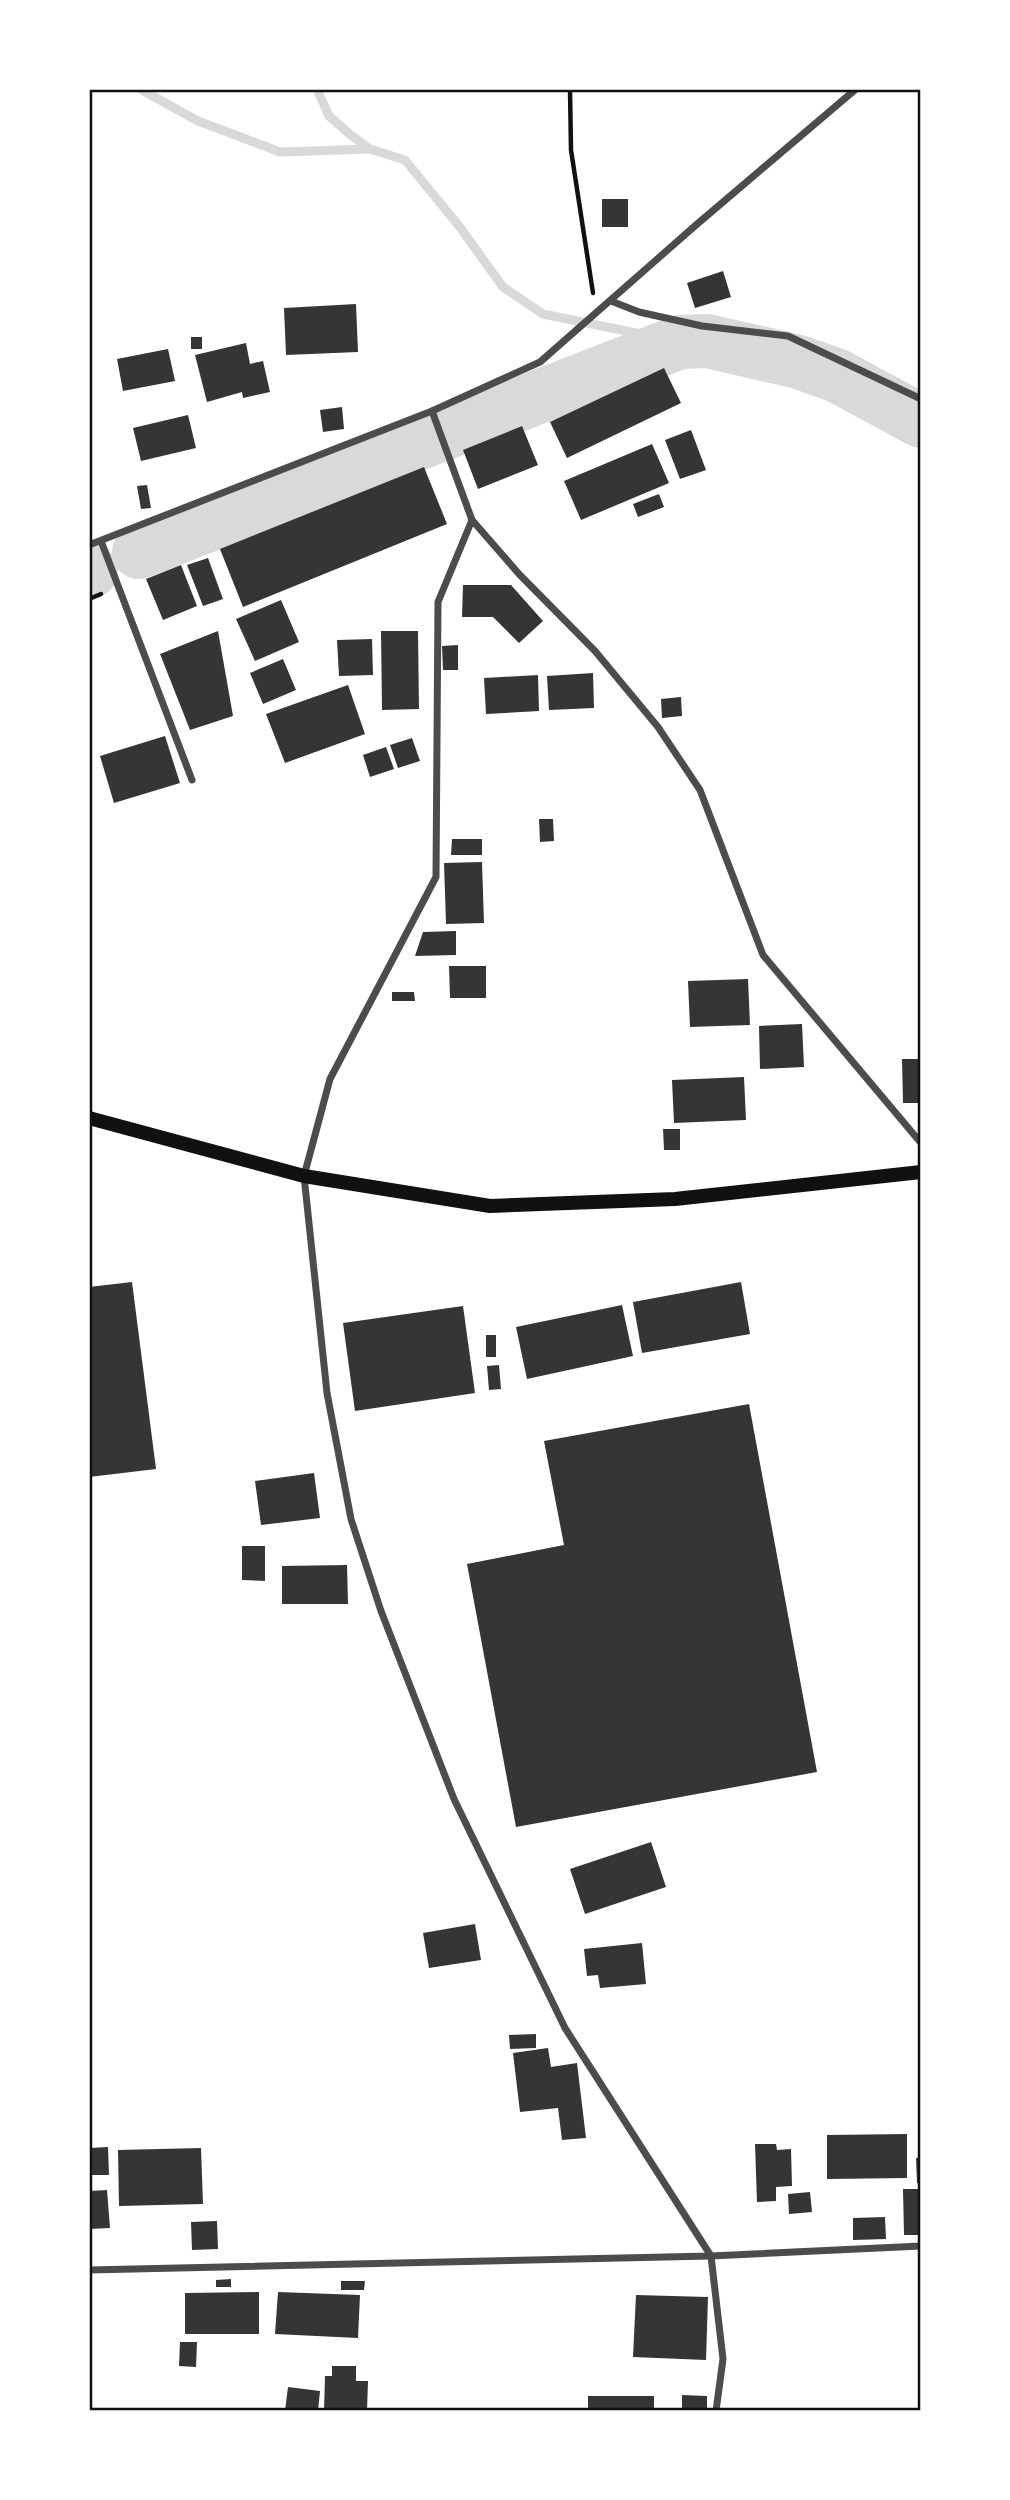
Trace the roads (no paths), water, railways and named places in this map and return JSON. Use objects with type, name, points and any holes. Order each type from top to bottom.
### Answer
[{"type":"main road","points":[[89,1118],[304,1176],[490,1206],[675,1199],[921,1172]]},
{"type":"street","points":[[89,545],[432,411],[540,362],[856,89]]},
{"type":"street","points":[[611,301],[639,312],[702,326],[788,336],[921,399]]},
{"type":"street","points":[[432,411],[472,520],[519,574],[595,651],[658,727],[700,790],[764,956],[921,1143]]},
{"type":"street","points":[[472,520],[438,602],[436,877],[330,1079],[304,1176],[327,1393],[351,1519],[381,1611],[454,1800],[565,2028],[711,2256],[723,2359],[716,2411]]},
{"type":"street","points":[[101,541],[192,779]]},
{"type":"street","points":[[89,2270],[711,2256],[921,2246]]},
{"type":"waterway","points":[[140,89],[198,121],[280,152],[370,149]]},
{"type":"waterway","points":[[317,89],[329,116],[352,136],[370,149],[405,160],[459,226],[503,287],[543,314],[680,342]]},
{"type":"waterway","points":[[139,552],[680,342],[707,341],[799,362],[838,376],[921,421]]}]
